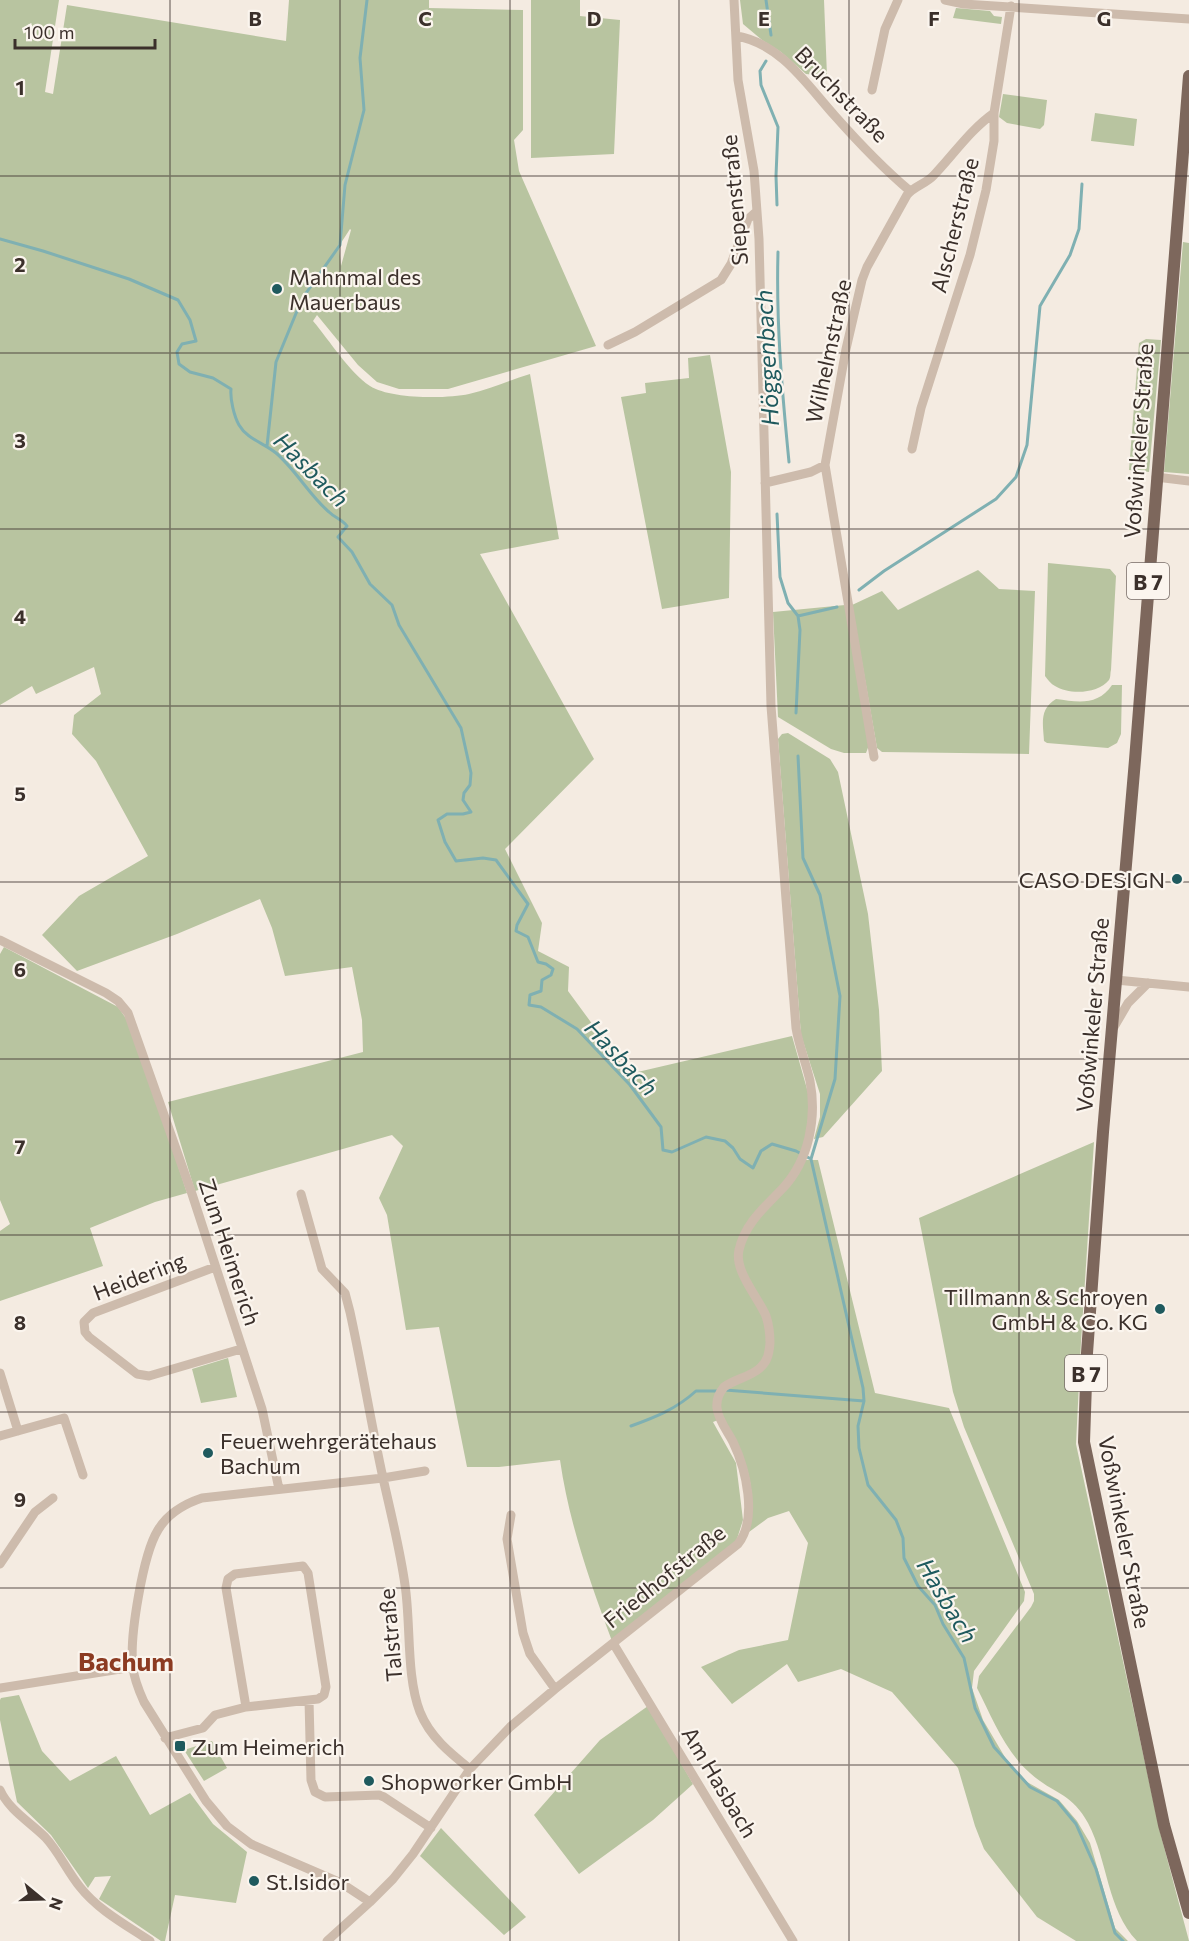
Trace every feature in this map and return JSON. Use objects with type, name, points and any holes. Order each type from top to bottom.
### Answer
[{"type":"main road","name":"Voßwinkeler Straße","points":[[1189,76],[1103,1132],[1088,1342],[1084,1442],[1164,1825],[1189,1913]]},
{"type":"street","name":"Siepenstraße","points":[[734,0],[738,80],[754,171],[757,211],[772,720],[796,1028],[812,1093],[812,1118],[801,1161],[789,1182],[749,1226]]},
{"type":"street","points":[[872,90],[885,29],[898,0]]},
{"type":"street","points":[[945,0],[957,3],[1005,4],[1189,19]]},
{"type":"street","name":"Alscherstraße","points":[[912,449],[921,408],[966,271],[975,234],[994,141],[994,113],[1005,4]]},
{"type":"street","name":"Bruchstraße","points":[[737,36],[764,46],[784,60],[802,77],[837,118],[910,191]]},
{"type":"street","name":"Wilhelmstraße","points":[[874,757],[825,465],[846,349],[867,267],[910,191],[933,176],[977,127],[994,113]]},
{"type":"street","points":[[608,345],[635,332],[721,280],[728,270],[748,219],[757,211]]},
{"type":"street","points":[[765,483],[811,472],[825,465]]},
{"type":"street","points":[[1156,477],[1189,481]]},
{"type":"street","name":"Zum Heimerich","points":[[0,940],[106,993],[118,1001],[128,1013],[192,1194],[262,1409],[279,1489]]},
{"type":"street","points":[[1116,980],[1189,987]]},
{"type":"street","points":[[1112,1032],[1128,1003],[1148,983]]},
{"type":"street","name":"Talstraße","points":[[301,1194],[322,1269],[345,1293],[350,1312],[406,1586],[412,1668],[419,1710],[429,1729],[446,1749],[470,1769]]},
{"type":"street","name":"Friedhofstraße","points":[[327,1941],[393,1879],[431,1828],[470,1769],[510,1727],[738,1544],[744,1533],[748,1508],[746,1482],[737,1450],[719,1417],[717,1407],[718,1396],[724,1387],[757,1371],[768,1357],[770,1341],[768,1324],[759,1301],[738,1264],[740,1248],[749,1226]]},
{"type":"street","name":"Heidering","points":[[215,1267],[93,1313],[84,1322],[83,1327],[89,1337],[137,1374],[143,1376],[241,1349]]},
{"type":"street","points":[[0,1373],[18,1431]]},
{"type":"street","points":[[0,1436],[64,1418],[83,1475]]},
{"type":"street","points":[[370,1902],[341,1883],[251,1844],[227,1826],[207,1802],[144,1702],[136,1684],[133,1667],[134,1630],[151,1544],[165,1519],[182,1506],[202,1498],[383,1478],[425,1471]]},
{"type":"street","points":[[0,1564],[35,1512],[53,1498]]},
{"type":"street","points":[[512,1515],[507,1539],[523,1633],[530,1654],[555,1689]]},
{"type":"street","points":[[165,1738],[203,1728],[215,1715],[246,1707],[322,1697],[326,1687],[308,1573],[306,1569],[298,1565],[235,1574],[228,1579],[226,1588],[246,1707]]},
{"type":"street","name":"Am Hasbach","points":[[613,1643],[793,1941]]},
{"type":"street","points":[[0,1688],[133,1667]]},
{"type":"street","points":[[309,1700],[311,1780],[315,1792],[325,1797],[379,1795],[431,1828]]},
{"type":"street","points":[[0,1790],[10,1806],[45,1837],[80,1888],[106,1911],[150,1941]]},
{"type":"green space","points":[[0,0],[59,0],[45,92],[53,94],[67,5],[286,41],[289,0],[429,0],[429,8],[523,10],[523,130],[514,140],[519,171],[596,346],[448,389],[399,389],[377,382],[358,365],[317,315],[313,321],[347,365],[362,380],[370,386],[391,393],[418,397],[459,396],[485,390],[530,374],[559,539],[480,554],[594,759],[505,849],[542,923],[538,951],[569,967],[568,991],[629,1074],[792,1036],[809,1096],[807,1140],[799,1160],[818,1160],[875,1393],[949,1408],[1025,1592],[1024,1601],[974,1671],[972,1688],[983,1720],[1006,1759],[1027,1782],[1059,1800],[1077,1821],[1090,1843],[1115,1928],[1128,1941],[1076,1941],[1037,1917],[984,1849],[958,1768],[892,1692],[841,1669],[798,1682],[787,1664],[732,1704],[701,1667],[739,1650],[788,1640],[808,1543],[789,1511],[768,1518],[749,1532],[752,1501],[748,1472],[738,1445],[723,1418],[713,1422],[736,1463],[743,1520],[736,1542],[612,1641],[575,1529],[560,1460],[499,1467],[467,1467],[439,1327],[406,1330],[387,1215],[379,1198],[403,1146],[392,1135],[195,1191],[168,1102],[363,1052],[362,1020],[352,967],[285,976],[272,928],[260,899],[177,934],[77,971],[42,935],[79,896],[148,856],[96,761],[72,734],[74,715],[101,694],[94,667],[36,694],[32,686],[0,705]],"holes":[[[351,230],[341,266],[339,246]]]},
{"type":"green space","points":[[531,0],[580,0],[580,16],[620,20],[614,154],[531,158]]},
{"type":"green space","points":[[740,0],[824,0],[827,76],[806,74],[743,24]]},
{"type":"green space","points":[[956,8],[990,11],[994,16],[1002,17],[1001,24],[953,18]]},
{"type":"green space","points":[[1003,94],[1047,100],[1044,125],[1040,129],[1007,123],[999,117]]},
{"type":"green space","points":[[1095,113],[1137,119],[1134,146],[1091,141]]},
{"type":"green space","points":[[1183,242],[1189,243],[1189,474],[1164,472]]},
{"type":"green space","points":[[1146,339],[1161,340],[1149,472],[1129,470],[1139,343]]},
{"type":"green space","points":[[710,355],[731,472],[729,598],[662,609],[621,397],[646,393],[645,383],[689,378],[688,358]]},
{"type":"green space","points":[[1048,563],[1110,569],[1116,576],[1110,676],[1104,685],[1098,688],[1083,692],[1068,691],[1054,685],[1045,676]]},
{"type":"green space","points":[[978,570],[999,589],[1035,591],[1029,754],[882,752],[877,748],[852,605],[882,591],[898,610]]},
{"type":"green space","points":[[845,605],[869,745],[866,753],[844,753],[831,749],[778,717],[773,612]]},
{"type":"green space","points":[[1112,685],[1122,685],[1121,734],[1117,743],[1108,748],[1044,741],[1043,717],[1051,703],[1056,699],[1087,701],[1094,699],[1106,692]]},
{"type":"green space","points":[[788,733],[830,759],[838,772],[868,914],[879,1010],[882,1071],[823,1137],[814,1139],[820,1117],[820,1094],[801,1035],[778,739],[782,734]]},
{"type":"green space","points":[[4,947],[118,1007],[132,1027],[187,1193],[155,1202],[90,1228],[103,1266],[0,1301],[0,1231],[10,1224],[0,1200],[0,954]]},
{"type":"green space","points":[[1094,1142],[1076,1444],[1160,1832],[1189,1941],[1137,1941],[1127,1929],[1120,1915],[1095,1838],[1082,1813],[1068,1799],[1038,1780],[1021,1764],[999,1733],[977,1688],[979,1676],[1031,1607],[1034,1594],[964,1427],[953,1392],[919,1218]]},
{"type":"green space","points":[[228,1358],[237,1397],[201,1403],[192,1369]]},
{"type":"green space","points":[[19,1695],[42,1751],[70,1781],[116,1756],[150,1815],[190,1793],[213,1824],[247,1852],[236,1903],[175,1895],[165,1941],[161,1941],[99,1899],[111,1876],[95,1877],[88,1888],[51,1835],[17,1802],[0,1720],[0,1700]]},
{"type":"green space","points":[[648,1706],[693,1784],[653,1820],[579,1874],[534,1815],[600,1740]]},
{"type":"green space","points":[[212,1741],[227,1768],[204,1781],[184,1750]]},
{"type":"green space","points":[[441,1828],[526,1917],[504,1935],[420,1856]]},
{"type":"waterway","points":[[304,296],[340,245],[345,185],[364,110],[360,58],[367,0]]},
{"type":"waterway","name":"Höggenbach","points":[[766,0],[771,35]]},
{"type":"waterway","points":[[766,61],[760,71],[761,85],[778,127],[777,205]]},
{"type":"waterway","points":[[859,590],[884,571],[996,499],[1016,477],[1027,445],[1040,306],[1070,255],[1079,229],[1082,184]]},
{"type":"waterway","name":"Hasbach","points":[[0,239],[129,279],[178,300],[190,320],[196,341],[182,344],[177,352],[179,364],[190,372],[213,378],[231,389],[234,412],[242,430],[276,453],[315,498],[347,526],[338,537],[352,552],[370,584],[392,605],[399,625],[461,728],[471,773],[470,785],[464,793],[463,800],[471,812],[447,814],[438,820],[445,842],[456,861],[483,858],[496,860],[528,904],[516,931],[528,937],[538,962],[553,969],[551,975],[542,980],[541,991],[530,995],[529,1005],[541,1007],[577,1029],[630,1085],[661,1127],[663,1150],[672,1152],[706,1137],[725,1141],[740,1159],[753,1168],[761,1151],[772,1144],[796,1151],[811,1159]]},
{"type":"waterway","name":"Höggenbach","points":[[778,252],[780,357],[789,462]]},
{"type":"waterway","points":[[267,446],[276,362],[297,311]]},
{"type":"waterway","name":"Höggenbach","points":[[777,514],[780,577],[788,603],[798,616],[800,630],[796,713]]},
{"type":"waterway","points":[[798,616],[837,607]]},
{"type":"waterway","name":"Hasbach","points":[[798,756],[803,858],[820,895],[840,996],[835,1079],[811,1159],[863,1388],[864,1401],[858,1426],[859,1448],[868,1485],[896,1520],[903,1538],[904,1558],[918,1586],[935,1605],[943,1624],[964,1658],[975,1708],[994,1747],[1030,1787],[1057,1801],[1076,1824],[1096,1869],[1115,1933],[1123,1941]]},
{"type":"waterway","points":[[725,1390],[864,1401]]},
{"type":"waterway","points":[[631,1426],[665,1412],[696,1391],[718,1391]]},
{"type":"place","name":"Mahnmal des Mauerbaus","points":[[277,289]]},
{"type":"place","name":"CASO DESIGN","points":[[1177,879]]},
{"type":"place","name":"Tillmann & Schroyen GmbH & Co. KG","points":[[1160,1309]]},
{"type":"place","name":"Feuerwehrgerätehaus Bachum","points":[[208,1453]]},
{"type":"place","name":"Zum Heimerich","points":[[180,1746]]},
{"type":"place","name":"Shopworker GmbH","points":[[369,1781]]},
{"type":"place","name":"St.Isidor","points":[[254,1881]]},
{"type":"district","name":"Bachum","points":[[126,1660]]}]
